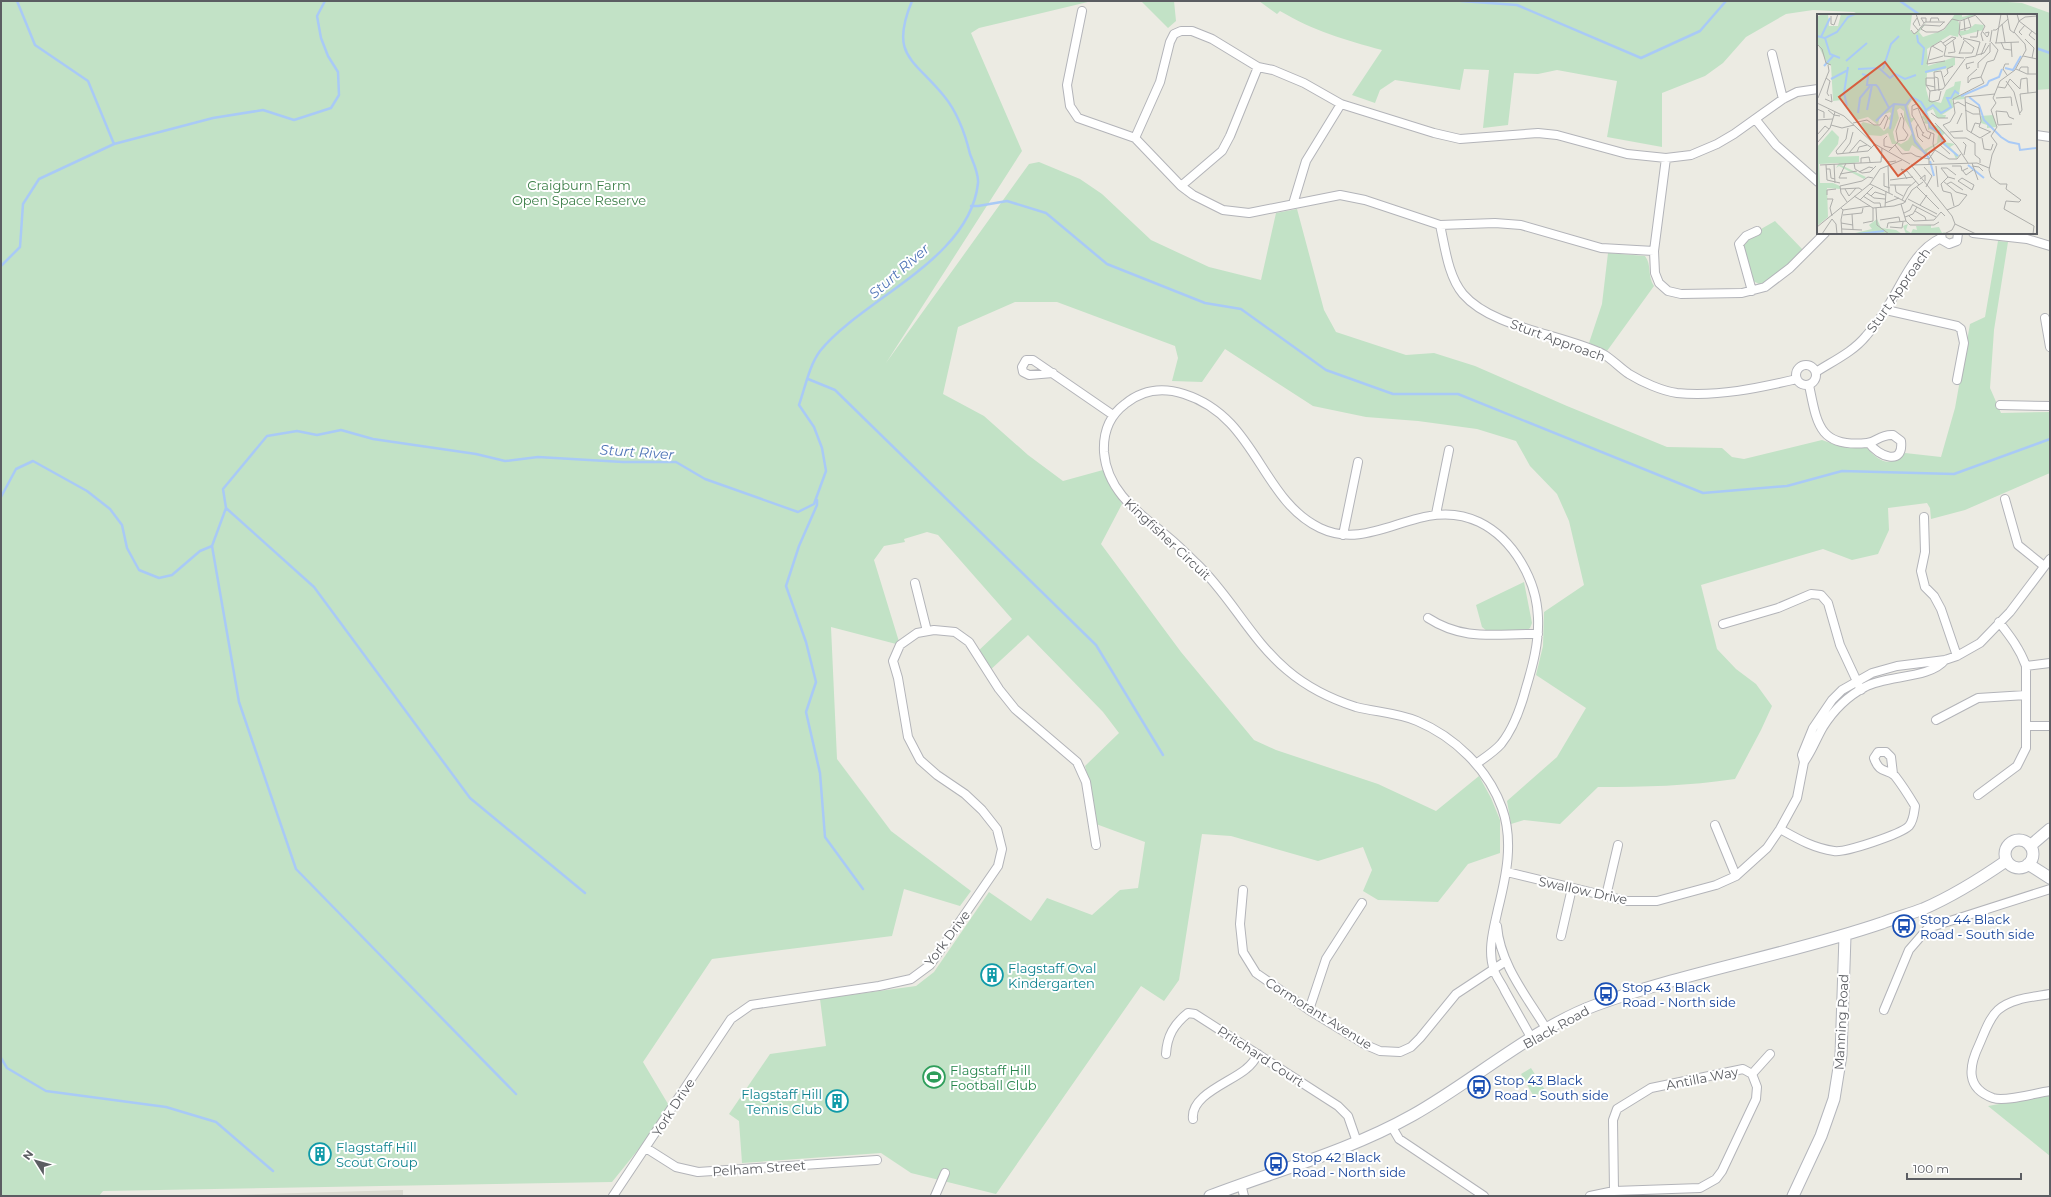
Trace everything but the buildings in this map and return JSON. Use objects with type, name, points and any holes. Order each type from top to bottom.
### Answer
[{"type":"main road","points":[[2030,846],[2050,829]]},
{"type":"main road","points":[[2022,840],[2030,846],[2032,858],[2028,864],[2023,867],[2013,867],[2006,861],[2004,854],[2008,845],[2014,841],[2022,840]]},
{"type":"main road","name":"Black Road","points":[[1210,1196],[1357,1142],[1392,1127],[1422,1110],[1547,1030],[1594,1006],[1653,986],[1845,936],[1923,909],[1974,883],[2006,861]]},
{"type":"main road","points":[[2028,864],[2050,878]]},
{"type":"main road","name":"Manning Road","points":[[1793,1196],[1821,1136],[1834,1099],[1841,1055],[1845,936]]},
{"type":"street","points":[[1082,12],[1067,85],[1070,106],[1078,118],[1088,123],[1135,138],[1181,186],[1193,195],[1223,210],[1249,213],[1315,198],[1340,195],[1365,200],[1440,225],[1495,223],[1521,225],[1601,248],[1654,252]]},
{"type":"street","points":[[1135,138],[1160,82],[1170,42],[1174,34],[1181,31],[1200,34],[1212,39],[1258,67],[1273,70],[1304,84],[1341,104],[1434,133],[1460,139],[1538,133],[1557,135],[1627,154],[1666,158],[1691,155],[1717,144],[1797,92],[1817,89]]},
{"type":"street","points":[[1772,54],[1783,100]]},
{"type":"street","points":[[1181,186],[1222,151],[1230,136],[1258,67]]},
{"type":"street","points":[[1293,204],[1306,161],[1341,104]]},
{"type":"street","points":[[1756,120],[1776,145],[1817,181]]},
{"type":"street","points":[[2037,135],[2050,137]]},
{"type":"street","points":[[1666,158],[1654,252],[1655,273],[1659,283],[1668,291],[1681,294],[1742,294],[1765,287],[1790,268],[1824,234]]},
{"type":"street","name":"Sturt Approach","points":[[1440,225],[1454,278],[1461,292],[1474,306],[1498,318],[1604,354],[1631,375],[1676,393],[1730,393],[1797,379]]},
{"type":"street","points":[[1752,291],[1739,244],[1746,236],[1757,231]]},
{"type":"street","points":[[1941,235],[1946,244],[1952,244],[1957,241],[1958,234]]},
{"type":"street","points":[[1982,234],[2027,239],[2050,246]]},
{"type":"street","name":"Sturt Approach","points":[[1816,372],[1854,348],[1865,338],[1886,310],[1905,275],[1919,256],[1930,242],[1941,235]]},
{"type":"street","points":[[1886,310],[1957,326],[1961,329],[1964,343],[1957,380]]},
{"type":"street","points":[[2045,318],[2050,347]]},
{"type":"street","points":[[1803,365],[1812,367],[1816,372],[1814,382],[1809,385],[1803,385],[1797,379],[1798,369],[1803,365]]},
{"type":"street","points":[[1052,373],[1113,414],[1138,395],[1153,391],[1166,390],[1185,394],[1213,407],[1234,426],[1254,451],[1278,490],[1299,516],[1324,530],[1354,536],[1423,516],[1436,514],[1455,515],[1479,522],[1501,536],[1523,565],[1536,601],[1538,634],[1535,656],[1518,715],[1500,744],[1476,764]]},
{"type":"street","points":[[1809,385],[1817,423],[1829,438],[1845,443],[1869,443]]},
{"type":"street","points":[[2000,405],[2050,406]]},
{"type":"street","name":"Kingfisher Circuit","points":[[1113,414],[1103,440],[1105,464],[1117,490],[1136,512],[1169,537],[1199,566],[1219,588],[1262,644],[1286,668],[1310,687],[1347,704],[1415,720],[1450,739],[1476,764],[1492,786],[1502,808],[1506,824],[1507,872],[1491,942],[1493,969],[1532,1039]]},
{"type":"street","points":[[1436,514],[1449,450]]},
{"type":"street","points":[[1343,535],[1358,462]]},
{"type":"street","points":[[2005,498],[2018,545],[2044,566]]},
{"type":"street","points":[[1924,517],[1925,552],[1921,570],[1925,587],[1934,596],[1941,609],[1957,656]]},
{"type":"street","name":"Swallow Drive","points":[[1804,762],[1802,755],[1807,741],[1822,714],[1842,690],[1872,673],[1897,666],[1945,660],[1957,656],[1980,643],[2010,612],[2050,559]]},
{"type":"street","points":[[915,583],[927,631]]},
{"type":"street","points":[[1723,624],[1778,608],[1811,594],[1821,595],[1828,603],[1840,645],[1861,690]]},
{"type":"street","points":[[1428,618],[1441,627],[1462,634],[1538,634]]},
{"type":"street","points":[[1978,795],[2017,766],[2026,748],[2026,666],[2023,656],[2012,638],[1999,622]]},
{"type":"street","name":"York Drive","points":[[614,1196],[731,1018],[751,1005],[879,986],[911,979],[930,965],[998,866],[1002,849],[997,830],[982,810],[965,794],[937,775],[920,760],[908,737],[898,678],[893,661],[900,645],[918,632],[927,631],[955,632],[969,642],[998,689],[1015,709],[1077,762],[1086,782],[1096,845]]},
{"type":"street","name":"Swallow Drive","points":[[1507,872],[1627,901],[1657,901],[1716,885],[1736,876],[1767,848],[1780,829],[1797,798],[1804,762],[1832,714],[1847,700],[1861,690],[1880,681],[1936,668],[1945,660]]},
{"type":"street","points":[[2026,666],[2050,663]]},
{"type":"street","points":[[1936,720],[1978,698],[2026,695]]},
{"type":"street","points":[[2027,726],[2050,726]]},
{"type":"street","points":[[1780,829],[1808,845],[1836,852],[1866,844],[1900,832],[1909,825],[1914,818],[1915,806],[1893,774]]},
{"type":"street","points":[[1715,825],[1736,876]]},
{"type":"street","points":[[1606,896],[1618,845]]},
{"type":"street","points":[[1561,936],[1572,888]]},
{"type":"street","points":[[1884,1010],[1909,950],[1928,928],[2050,889]]},
{"type":"street","name":"Cormorant Avenue","points":[[1243,890],[1240,924],[1244,952],[1256,973],[1309,1010],[1380,1051],[1400,1052],[1411,1046],[1420,1038],[1456,994],[1506,961]]},
{"type":"street","points":[[1309,1010],[1326,959],[1362,903]]},
{"type":"street","name":"Kingfisher Circuit","points":[[1496,918],[1498,941],[1506,961],[1547,1030]]},
{"type":"street","points":[[2050,994],[2012,1001],[1998,1010],[1992,1018],[1971,1061],[1970,1074],[1977,1087],[1993,1098],[2008,1098],[2050,1091]]},
{"type":"street","name":"Pritchard Court","points":[[1166,1054],[1167,1039],[1180,1019],[1188,1013],[1195,1014],[1338,1106],[1348,1116],[1357,1142]]},
{"type":"street","points":[[1193,1119],[1194,1109],[1206,1095],[1246,1070],[1258,1054]]},
{"type":"street","points":[[1752,1074],[1770,1054]]},
{"type":"street","name":"Antilla Way","points":[[1590,1196],[1614,1191],[1700,1188],[1716,1179],[1722,1170],[1756,1099],[1757,1088],[1752,1074],[1743,1069],[1651,1088],[1618,1109],[1613,1120],[1614,1191]]},
{"type":"street","points":[[1392,1127],[1398,1139],[1484,1196]]},
{"type":"street","name":"Pelham Street","points":[[646,1148],[676,1167],[698,1172],[877,1160]]},
{"type":"street","points":[[935,1196],[945,1173]]},
{"type":"street","points":[[1242,1184],[1244,1196]]},
{"type":"shaded area","points":[[403,1190],[403,1196],[194,1196]]},
{"type":"green space","name":"Craigburn Farm Open Space Reserve","points":[[1,1],[1092,1],[979,28],[971,33],[1022,151],[886,363],[1029,164],[1039,162],[1080,179],[1102,194],[1151,240],[1209,267],[1261,280],[1276,213],[1297,209],[1324,310],[1336,332],[1406,355],[1434,353],[1475,366],[1667,447],[1722,448],[1732,457],[1744,459],[1822,440],[1842,447],[1867,448],[1876,457],[1890,462],[1905,453],[1941,457],[1955,408],[1970,324],[1985,317],[1998,241],[2008,242],[1994,330],[1990,388],[2001,413],[2050,412],[2050,473],[1965,510],[1931,519],[1930,508],[1927,503],[1888,508],[1889,530],[1878,554],[1852,560],[1823,549],[1701,585],[1717,649],[1736,669],[1756,684],[1772,706],[1735,779],[1666,786],[1598,787],[1560,824],[1524,820],[1511,824],[1507,801],[1557,757],[1586,708],[1536,675],[1543,646],[1544,612],[1584,585],[1569,521],[1557,494],[1530,466],[1516,441],[1477,429],[1418,421],[1366,417],[1313,406],[1225,349],[1202,382],[1172,381],[1178,358],[1175,346],[1057,302],[1015,302],[958,327],[943,394],[984,416],[1028,455],[1063,481],[1103,470],[1122,504],[1101,544],[1181,652],[1254,740],[1276,750],[1378,784],[1436,811],[1479,776],[1491,798],[1500,820],[1500,853],[1468,864],[1438,902],[1378,900],[1363,891],[1372,870],[1363,847],[1318,861],[1231,836],[1202,834],[1179,980],[1164,1001],[1141,986],[996,1194],[911,1173],[881,1153],[742,1163],[739,1121],[729,1114],[770,1054],[826,1046],[820,999],[916,986],[934,972],[989,892],[1031,921],[1047,898],[1092,915],[1120,890],[1138,888],[1145,842],[1096,824],[1093,797],[1085,766],[1119,733],[1103,712],[1028,635],[988,672],[976,653],[1012,619],[938,535],[927,532],[904,539],[905,542],[884,546],[874,560],[900,645],[831,627],[837,759],[891,831],[971,891],[960,906],[904,889],[892,936],[712,959],[643,1062],[671,1109],[612,1182],[103,1191],[99,1196],[1,1196]]},
{"type":"green space","points":[[1141,1],[1174,1],[1176,21],[1168,28]]},
{"type":"green space","points":[[1259,1],[1993,1],[2022,3],[2050,13],[2050,89],[2037,90],[2037,14],[1858,14],[1854,12],[1813,10],[1786,14],[1746,37],[1723,63],[1705,76],[1662,93],[1662,147],[1607,137],[1617,81],[1557,70],[1538,74],[1514,73],[1508,125],[1483,128],[1489,70],[1464,69],[1460,90],[1395,80],[1380,90],[1375,103],[1352,95],[1382,50],[1330,34],[1305,24],[1280,11],[1277,14]]},
{"type":"green space","points":[[1775,221],[1804,251],[1768,282],[1761,285],[1753,281],[1742,240]]},
{"type":"green space","points":[[1608,253],[1645,256],[1654,286],[1607,351],[1589,343],[1602,304]]},
{"type":"green space","points":[[1524,582],[1532,623],[1530,628],[1526,631],[1487,631],[1482,627],[1476,605]]},
{"type":"green space","points":[[1531,1068],[1545,1090],[1534,1097],[1521,1074]]},
{"type":"green space","points":[[2050,1095],[2050,1156],[1988,1106]]},
{"type":"waterway","points":[[17,1],[35,45],[88,81],[114,144]]},
{"type":"waterway","points":[[1,266],[20,247],[23,204],[39,179],[114,144],[213,118],[263,110],[294,120],[331,108],[339,95],[338,72],[328,56],[321,38],[317,16],[325,1]]},
{"type":"waterway","name":"Sturt River","points":[[1,497],[16,469],[33,461],[87,491],[110,509],[122,525],[127,548],[139,570],[159,578],[172,575],[200,551],[212,546],[226,508],[223,489],[267,436],[297,431],[317,435],[341,430],[373,439],[476,454],[505,461],[538,457],[623,462],[676,462],[705,479],[798,512],[814,504],[826,471],[822,448],[814,427],[799,405],[810,370],[816,357],[839,332],[936,256],[956,234],[971,210],[978,183],[976,168],[957,116],[944,96],[908,55],[904,45],[903,34],[912,1]]},
{"type":"waterway","points":[[1461,1],[1517,5],[1641,58],[1700,31],[1726,1]]},
{"type":"waterway","points":[[1900,1],[1919,14]]},
{"type":"waterway","points":[[2037,48],[2050,53]]},
{"type":"waterway","points":[[971,206],[1007,201],[1046,213],[1107,264],[1205,303],[1241,309],[1326,370],[1393,394],[1458,394],[1703,493],[1787,486],[1842,471],[1954,474],[2050,439]]},
{"type":"waterway","points":[[808,379],[835,390],[1096,645],[1163,755]]},
{"type":"waterway","points":[[817,500],[817,505],[799,546],[786,586],[806,642],[816,682],[806,712],[820,773],[825,837],[863,889]]},
{"type":"waterway","points":[[226,508],[314,587],[470,798],[585,893]]},
{"type":"waterway","points":[[212,546],[239,702],[296,869],[516,1094]]},
{"type":"waterway","points":[[1,1058],[7,1068],[46,1091],[166,1107],[216,1122],[273,1171]]},
{"type":"place","name":"Stop 44 Black Road - South side","points":[[1904,926]]},
{"type":"place","name":"Flagstaff Oval Kindergarten","points":[[992,975]]},
{"type":"place","name":"Stop 43 Black Road - North side","points":[[1606,994]]},
{"type":"place","name":"Flagstaff Hill Football Club","points":[[934,1077]]},
{"type":"place","name":"Stop 43 Black Road - South side","points":[[1479,1087]]},
{"type":"place","name":"Flagstaff Hill Tennis Club","points":[[837,1101]]},
{"type":"place","name":"Flagstaff Hill Scout Group","points":[[320,1154]]},
{"type":"place","name":"Stop 42 Black Road - North side","points":[[1276,1164]]}]
